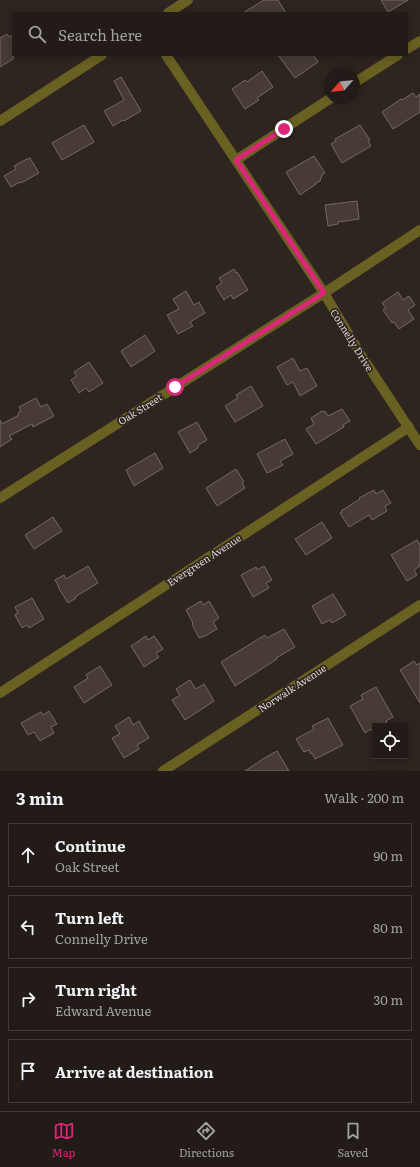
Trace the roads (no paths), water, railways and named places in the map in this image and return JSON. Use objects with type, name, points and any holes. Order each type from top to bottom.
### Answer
[{"type":"street","points":[[170,12],[188,0]]},
{"type":"street","points":[[408,48],[420,41]]},
{"type":"street","points":[[0,121],[100,56]]},
{"type":"street","name":"Connelly Drive","points":[[167,56],[324,293],[361,355],[420,445]]},
{"type":"street","points":[[360,80],[396,56]]},
{"type":"street","points":[[236,160],[324,103]]},
{"type":"street","name":"Oak Street","points":[[0,498],[324,293],[420,230]]},
{"type":"street","name":"Evergreen Avenue","points":[[0,694],[409,427]]},
{"type":"street","name":"Norwalk Avenue","points":[[164,771],[420,604]]}]
